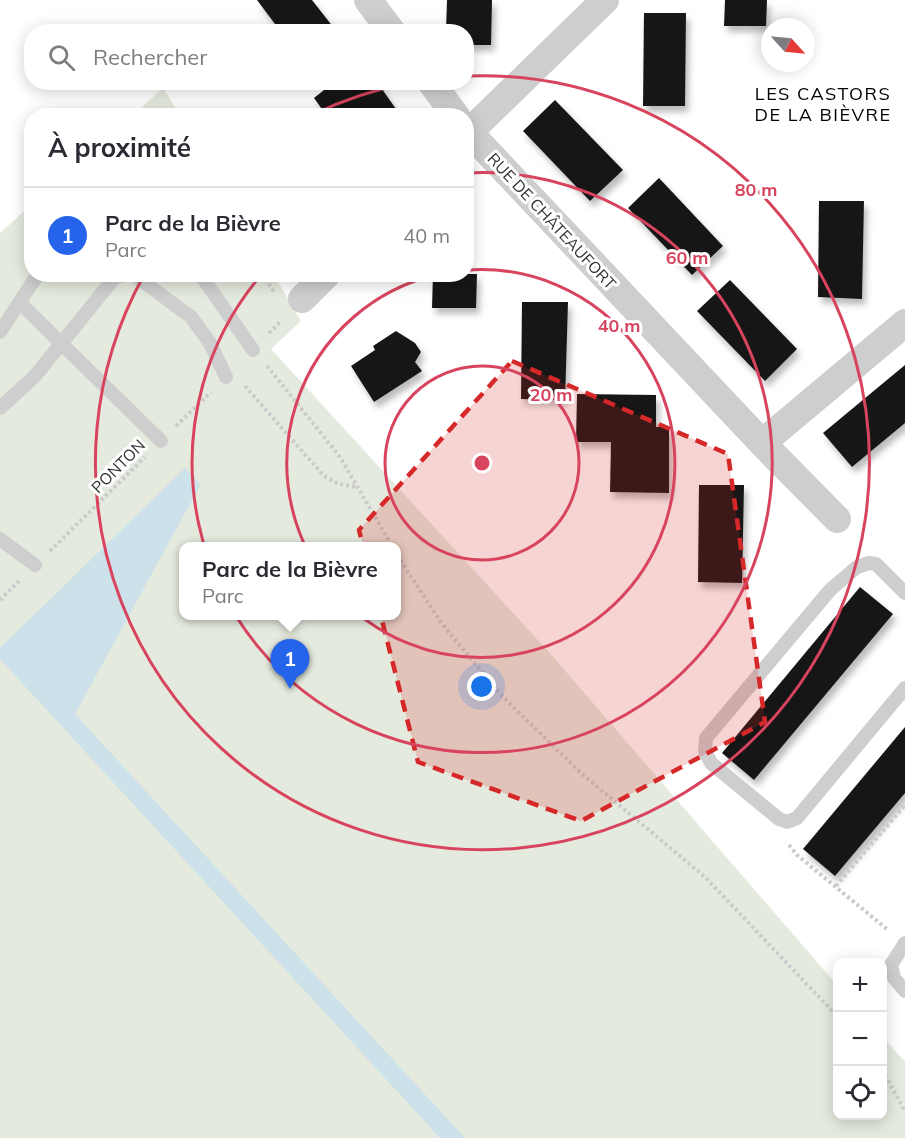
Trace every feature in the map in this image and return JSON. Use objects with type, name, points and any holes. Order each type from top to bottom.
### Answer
[{"type":"street","points":[[368,0],[386,24]]},
{"type":"street","points":[[474,120],[605,0]]},
{"type":"street","name":"RUE DE CHÂTEAUFORT","points":[[437,90],[450,108]]},
{"type":"street","name":"RUE DE CHÂTEAUFORT","points":[[474,138],[762,443],[837,519]]},
{"type":"street","points":[[302,299],[319,282]]},
{"type":"street","points":[[762,443],[905,323]]},
{"type":"lane","points":[[0,332],[21,304],[33,282]]},
{"type":"lane","points":[[0,408],[35,376],[110,282]]},
{"type":"lane","points":[[143,282],[196,322],[210,343],[226,377]]},
{"type":"lane","points":[[206,282],[253,350]]},
{"type":"lane","points":[[21,304],[62,345],[80,359],[161,441]]},
{"type":"lane","points":[[0,539],[35,565]]},
{"type":"lane","points":[[905,593],[876,564],[869,563],[857,567],[831,590],[706,738],[705,751],[711,763],[779,819],[787,822],[797,818],[905,688]]},
{"type":"lane","points":[[905,944],[891,965],[894,978],[905,991]]},
{"type":"path","points":[[253,350],[340,457],[390,542]]},
{"type":"path","name":"PONTON","points":[[0,600],[226,377]]},
{"type":"path","points":[[256,400],[324,476],[339,484],[357,487]]},
{"type":"path","points":[[401,562],[442,624],[502,696],[582,774],[705,877],[833,1013]]},
{"type":"path","points":[[836,886],[905,805]]},
{"type":"path","points":[[787,822],[786,839],[790,846],[905,944]]},
{"type":"path","points":[[887,1079],[905,1111]]},
{"type":"highlighted area","points":[[512,361],[728,454],[765,722],[581,821],[418,762],[359,530]]},
{"type":"shaded area","points":[[161,90],[164,90],[176,108],[141,108]]},
{"type":"shaded area","points":[[24,211],[24,282],[278,282],[301,321],[271,349],[548,651],[833,980],[833,1120],[887,1120],[887,1042],[905,1062],[905,1138],[0,1138],[0,233]]},
{"type":"water","points":[[185,468],[201,484],[75,714],[465,1138],[440,1138],[0,659],[0,648]]},
{"type":"building","points":[[257,0],[312,0],[331,24],[275,24]]},
{"type":"building","points":[[447,0],[492,0],[491,45],[474,45],[474,24],[446,24]]},
{"type":"building","points":[[725,0],[767,0],[766,18],[761,18],[761,26],[724,26]]},
{"type":"building","points":[[644,13],[686,13],[685,106],[643,106]]},
{"type":"building","points":[[324,90],[383,90],[395,108],[321,108],[314,98]]},
{"type":"building","points":[[555,100],[623,170],[590,201],[523,131]]},
{"type":"building","points":[[659,178],[723,246],[692,275],[628,208]]},
{"type":"building","points":[[819,201],[864,201],[862,299],[818,297]]},
{"type":"building","points":[[474,274],[477,274],[476,308],[432,308],[433,282],[474,282]]},
{"type":"building","points":[[730,280],[797,349],[765,381],[697,311]]},
{"type":"building","points":[[522,302],[568,302],[565,400],[521,399]]},
{"type":"building","points":[[396,331],[415,343],[421,352],[415,362],[422,371],[374,402],[351,366],[375,350],[373,346]]},
{"type":"building","points":[[905,365],[905,423],[852,467],[823,433]]},
{"type":"building","points":[[577,394],[656,395],[656,427],[669,427],[669,493],[610,492],[611,442],[576,442]]},
{"type":"building","points":[[699,485],[744,485],[742,583],[698,582]]},
{"type":"building","points":[[860,587],[893,614],[754,780],[722,753]]},
{"type":"building","points":[[905,727],[905,793],[835,876],[803,849]]},
{"type":"place","name":"Parc de la Bièvre","points":[[290,689]]},
{"type":"district","name":"LES CASTORS DE LA BIÈVRE","points":[[823,103]]}]
